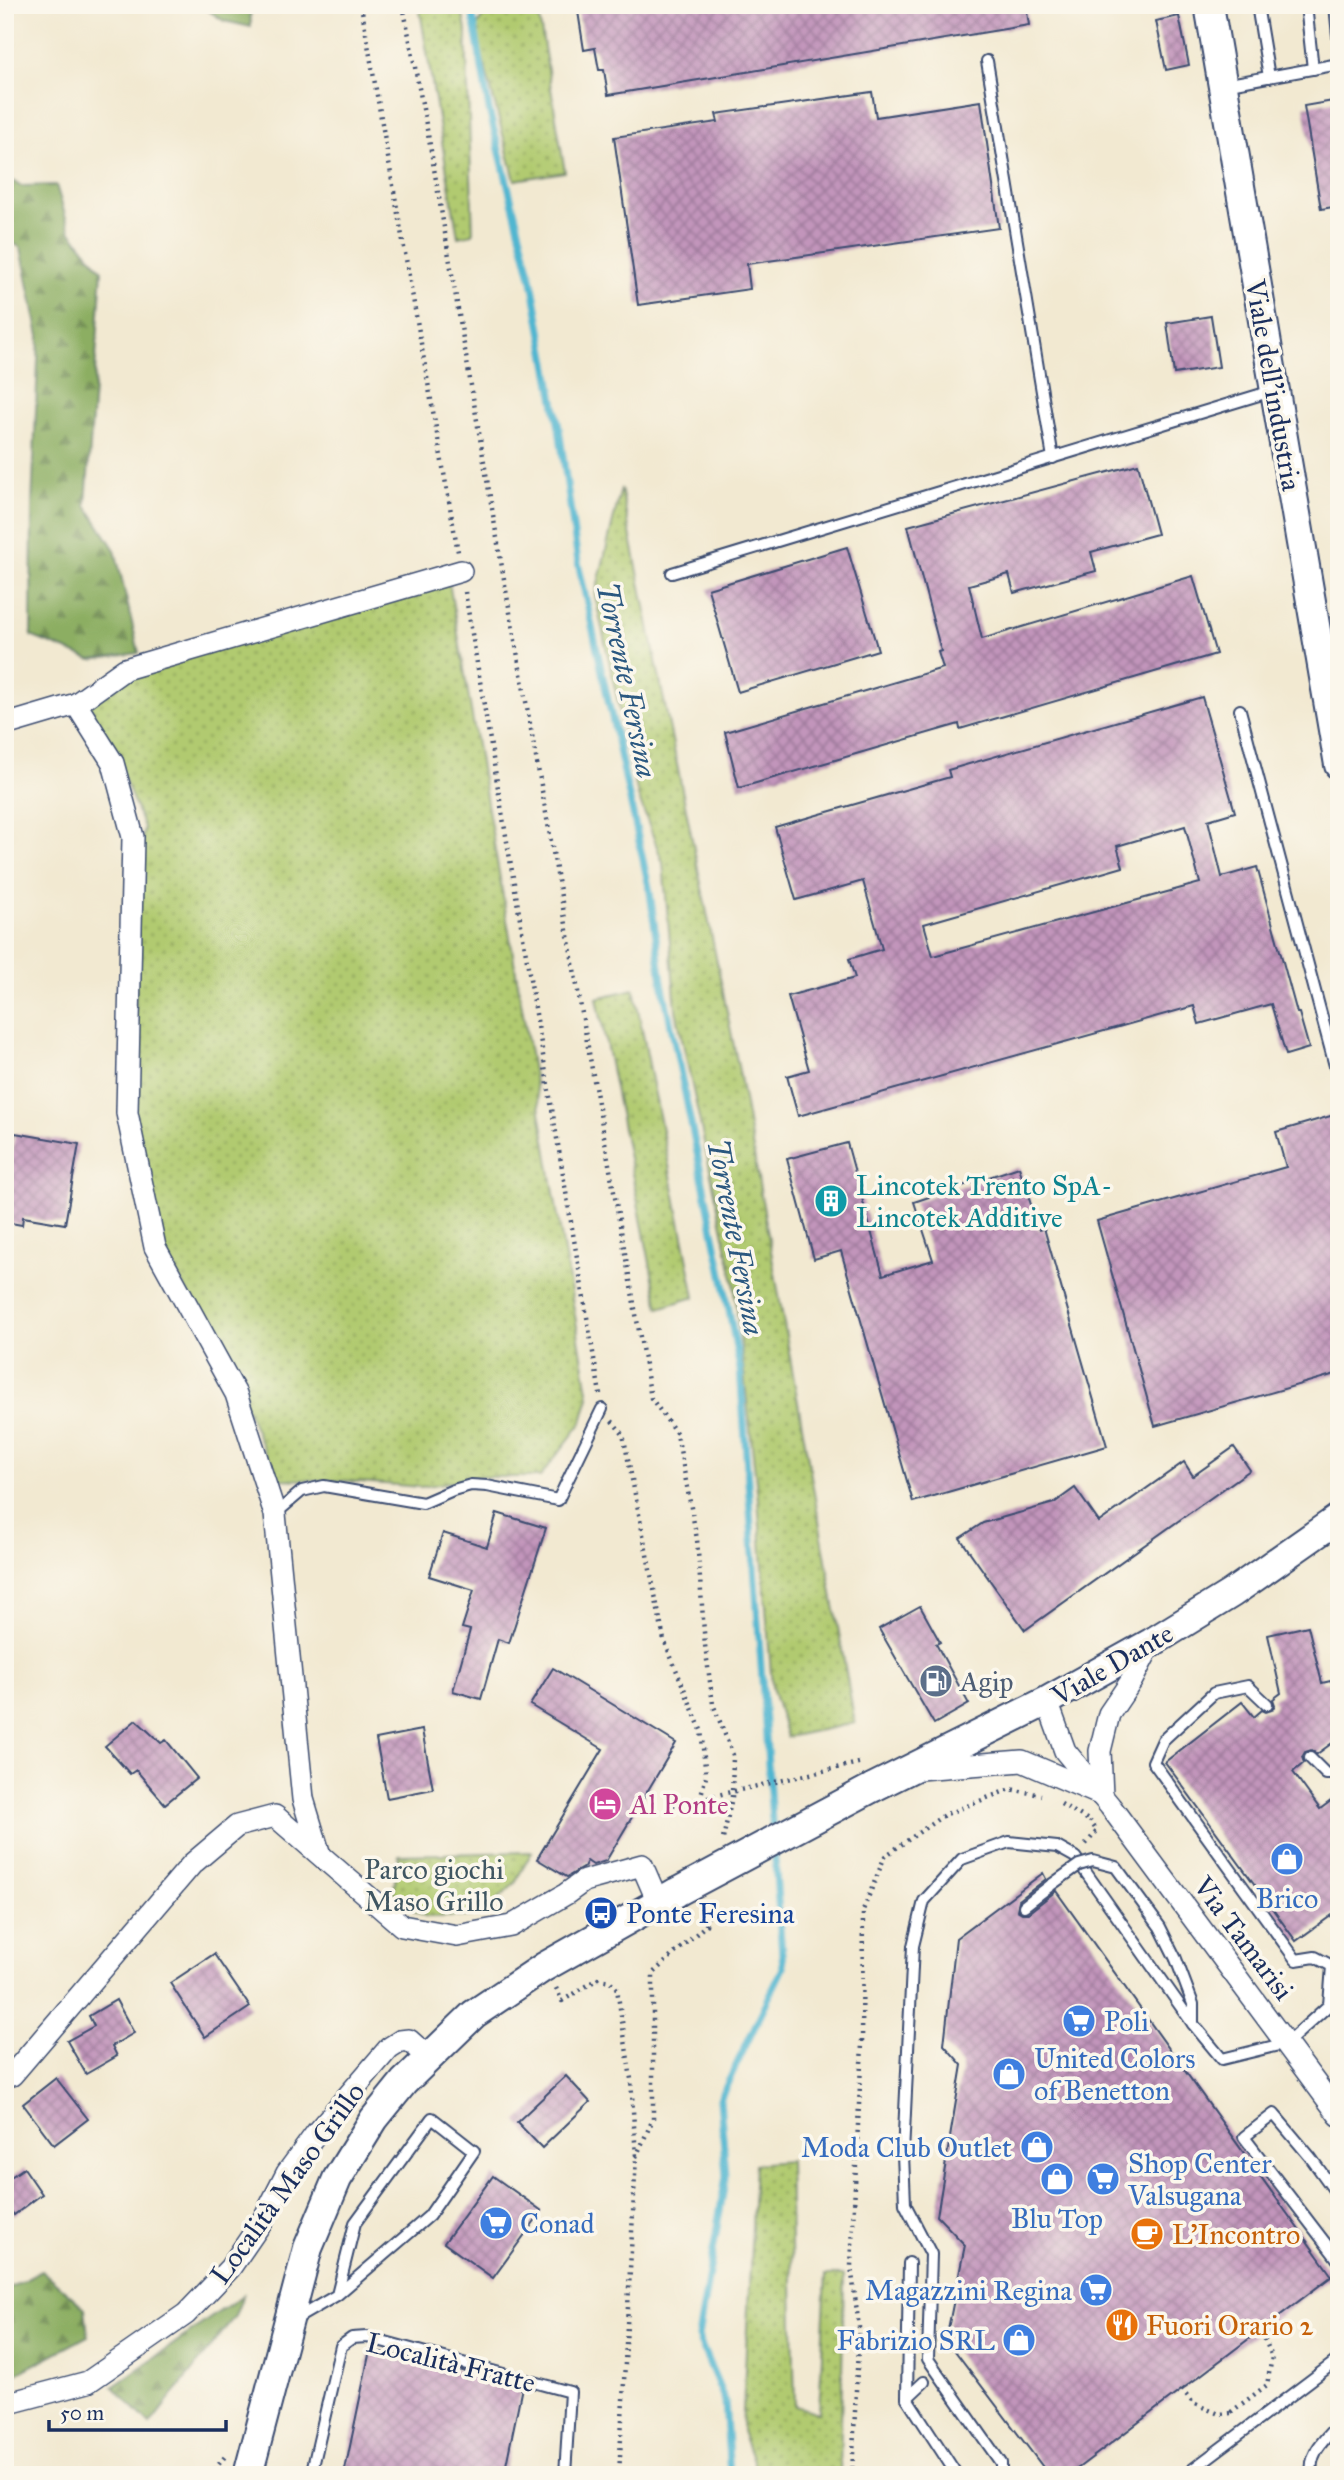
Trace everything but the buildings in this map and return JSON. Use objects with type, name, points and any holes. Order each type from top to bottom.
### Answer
[{"type":"main road","name":"Viale dell'industria","points":[[1209,5],[1339,765]]},
{"type":"main road","name":"Viale Dante","points":[[667,1897],[871,1775],[908,1770],[1046,1701],[1151,1643],[1232,1593],[1339,1518]]},
{"type":"main road","points":[[248,2475],[308,2248],[337,2179],[374,2119],[404,2082],[474,2014],[544,1967],[667,1897]]},
{"type":"street","points":[[5,725],[76,704],[125,669],[461,570]]},
{"type":"street","points":[[76,704],[113,763],[134,837],[127,1113],[155,1247],[236,1394],[275,1514],[303,1800],[319,1853]]},
{"type":"street","points":[[1101,1805],[1100,1751],[1109,1714],[1132,1680],[1151,1643]]},
{"type":"street","name":"Via Tamarisi","points":[[1046,1701],[1065,1751],[1101,1805],[1287,2043],[1339,2115]]},
{"type":"street","name":"Via Tamarisi","points":[[908,1770],[1022,1761],[1101,1805]]},
{"type":"street","points":[[5,2075],[12,2075],[192,1864],[237,1826],[275,1816],[402,1926],[457,1936],[511,1926],[584,1881],[642,1865],[667,1897]]},
{"type":"street","name":"Località Maso Grillo","points":[[5,2404],[88,2382],[186,2314],[230,2268],[263,2220],[287,2173],[317,2132],[389,2048],[400,2041],[409,2040],[428,2057]]},
{"type":"lane","points":[[1257,5],[1269,76]]},
{"type":"lane","points":[[1306,5],[1313,69]]},
{"type":"lane","points":[[1335,5],[1339,46]]},
{"type":"lane","points":[[987,61],[1053,458]]},
{"type":"lane","points":[[1223,85],[1339,64]]},
{"type":"lane","points":[[672,573],[1275,391]]},
{"type":"lane","points":[[1240,710],[1339,1081]]},
{"type":"lane","points":[[275,1514],[302,1491],[324,1486],[423,1503],[471,1485],[558,1500],[602,1409]]},
{"type":"lane","points":[[1001,2475],[1002,2463],[928,2359],[931,2254],[905,2204],[903,2154],[913,1946],[924,1901],[962,1859],[1009,1842],[1056,1847],[1075,1857],[1193,2024],[1223,2059],[1287,2043],[1334,2002],[1332,1966],[1315,1957],[1296,1960],[1153,1762],[1163,1740],[1214,1693],[1248,1686],[1267,1704]]},
{"type":"lane","points":[[1310,1758],[1326,1774],[1339,1774]]},
{"type":"lane","points":[[1024,1906],[1079,1865],[1093,1861],[1116,1867],[1160,1927],[1193,2004],[1193,2024]]},
{"type":"lane","points":[[1339,2197],[1274,2114],[1240,2139],[1339,2261]]},
{"type":"lane","points":[[288,2323],[337,2295],[429,2216],[474,2151],[432,2118],[355,2223],[337,2295]]},
{"type":"lane","points":[[909,2263],[907,2398],[957,2475]]},
{"type":"lane","name":"Località Fratte","points":[[310,2475],[341,2346],[352,2338],[367,2337],[570,2392],[565,2475]]},
{"type":"lane","points":[[1185,2475],[1339,2359]]},
{"type":"lane","points":[[907,2398],[924,2382]]},
{"type":"lane","points":[[1312,2475],[1310,2464],[1317,2447],[1339,2423]]},
{"type":"path","points":[[361,5],[461,570],[602,1409],[623,1434],[664,1640],[701,1730],[706,1776],[700,1799]]},
{"type":"path","points":[[403,5],[651,1398],[677,1434],[696,1539],[713,1704],[733,1755],[732,1797],[721,1848]]},
{"type":"path","points":[[672,1805],[863,1762],[871,1775]]},
{"type":"path","points":[[1082,1848],[1097,1831],[1090,1821],[1101,1805]]},
{"type":"path","points":[[636,2157],[653,2119],[653,1973],[706,1925],[711,1899]]},
{"type":"path","points":[[553,1983],[562,2001],[598,1979],[610,1981],[617,1989],[631,2080],[636,2157],[619,2475]]},
{"type":"path","points":[[1182,2389],[1193,2403],[1219,2414],[1231,2412],[1267,2385],[1272,2357],[1261,2330]]},
{"type":"path","points":[[1231,2412],[1244,2431]]},
{"type":"green space","points":[[200,5],[250,5],[251,27],[224,21]]},
{"type":"green space","points":[[419,5],[461,5],[466,30],[473,234],[458,237]]},
{"type":"green space","points":[[490,5],[537,5],[565,172],[515,180],[475,29]]},
{"type":"green space","points":[[5,175],[20,186],[56,185],[70,231],[102,270],[86,505],[115,550],[139,653],[91,660],[31,636],[32,506],[39,336],[21,248],[5,238]]},
{"type":"green space","points":[[621,488],[739,1071],[855,1723],[787,1737],[772,1687],[758,1500],[734,1283],[676,1010],[663,863],[638,796],[595,596]]},
{"type":"green space","points":[[449,582],[589,1397],[582,1422],[540,1477],[481,1477],[421,1487],[276,1479],[227,1362],[161,1246],[134,1113],[137,877],[144,828],[117,761],[82,705],[127,672]]},
{"type":"green space","points":[[634,989],[695,1297],[659,1308],[597,998]]},
{"type":"green space","name":"Parco giochi Maso Grillo","points":[[532,1852],[514,1884],[481,1916],[427,1917],[392,1900],[399,1855]]},
{"type":"green space","points":[[789,2161],[795,2406],[819,2413],[826,2275],[844,2275],[840,2475],[758,2475],[742,2431],[755,2164]]},
{"type":"green space","points":[[42,2271],[85,2308],[88,2336],[5,2380],[5,2290]]},
{"type":"green space","points":[[243,2295],[235,2316],[150,2424],[113,2387]]},
{"type":"waterway","name":"Torrente Fersina","points":[[471,5],[489,110],[532,281],[559,428],[578,562],[650,892],[662,982],[740,1369],[773,1835]]},
{"type":"waterway","name":"Torrente Fersina","points":[[730,2475],[725,2401],[698,2337],[726,2176],[720,2099],[783,1968],[774,1847]]},
{"type":"place","name":"Lincotek Trento SpA- Lincotek Additive","points":[[831,1201]]},
{"type":"place","name":"Agip","points":[[936,1681]]},
{"type":"place","name":"Al Ponte","points":[[605,1804]]},
{"type":"place","name":"Brico","points":[[1287,1859]]},
{"type":"place","name":"Ponte Feresina","points":[[601,1913]]},
{"type":"place","name":"Poli","points":[[1079,2021]]},
{"type":"place","name":"United Colors of Benetton","points":[[1009,2074]]},
{"type":"place","name":"Moda Club Outlet","points":[[1037,2147]]},
{"type":"place","name":"Blu Top","points":[[1057,2179]]},
{"type":"place","name":"Shop Center Valsugana","points":[[1103,2179]]},
{"type":"place","name":"Conad","points":[[496,2223]]},
{"type":"place","name":"L'Incontro","points":[[1147,2234]]},
{"type":"place","name":"Magazzini Regina","points":[[1096,2290]]},
{"type":"place","name":"Fuori Orario 2","points":[[1122,2325]]},
{"type":"place","name":"Fabrizio SRL","points":[[1019,2340]]}]
